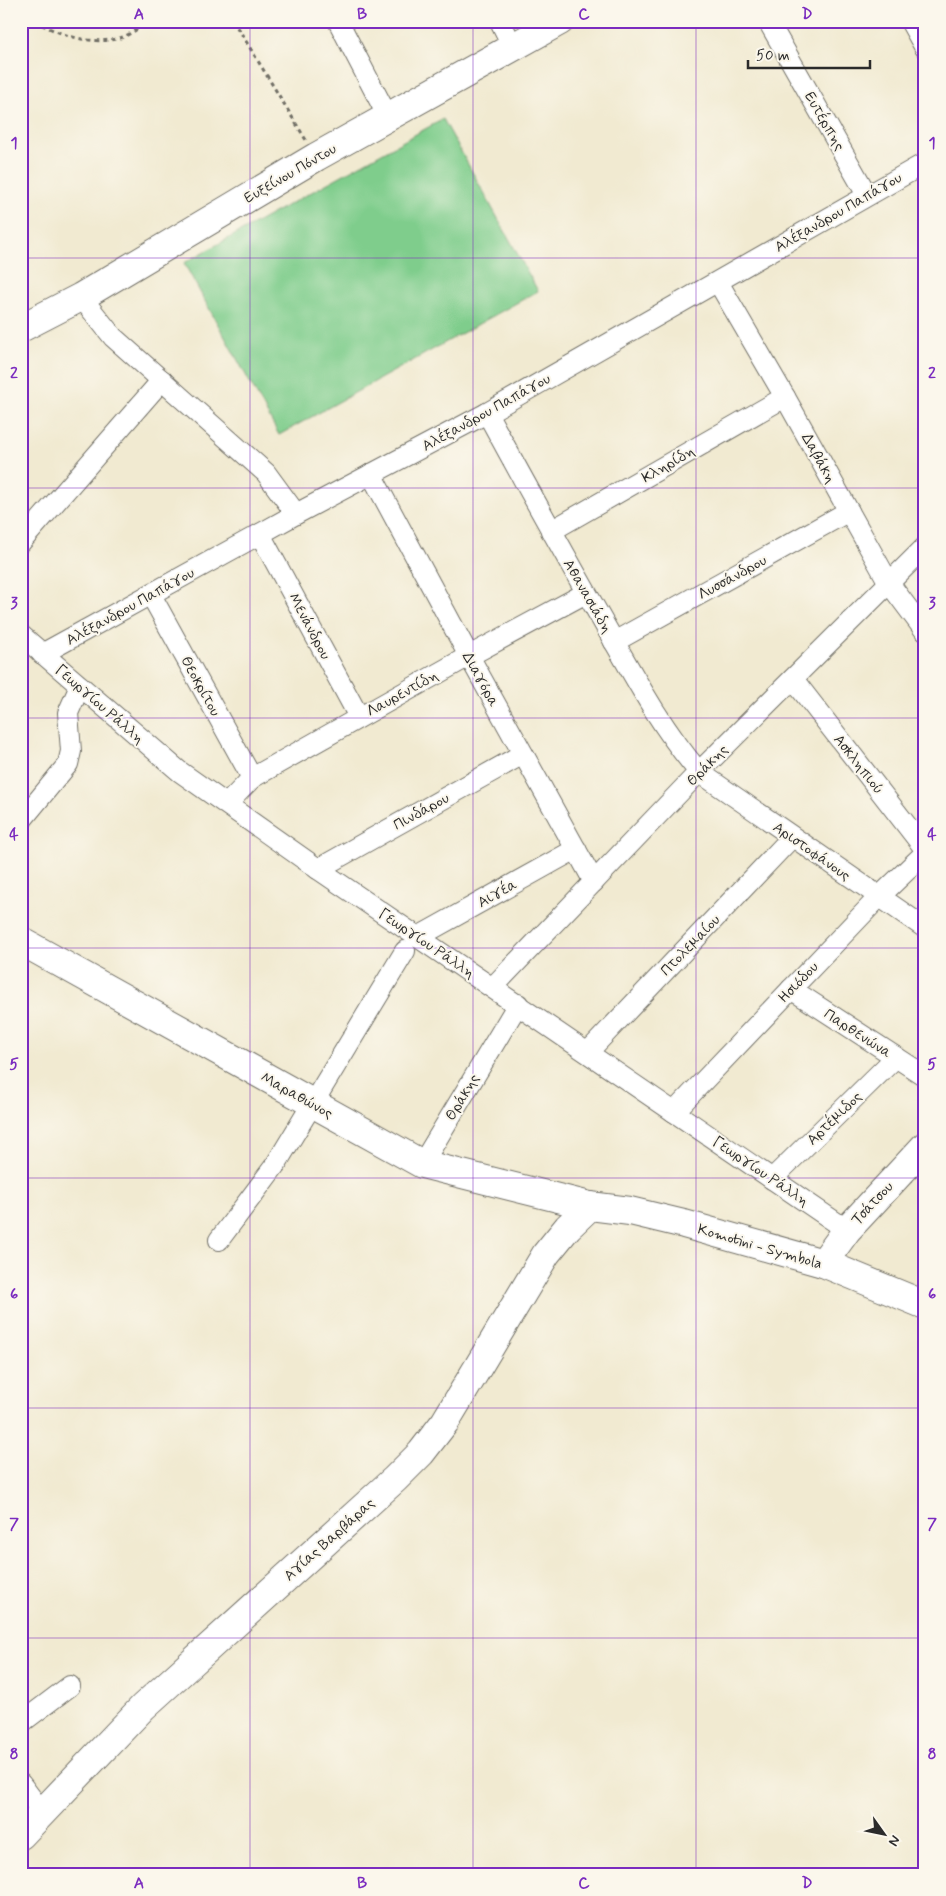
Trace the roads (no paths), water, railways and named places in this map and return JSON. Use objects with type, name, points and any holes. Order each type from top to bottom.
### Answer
[{"type":"street","points":[[338,21],[388,116]]},
{"type":"street","points":[[500,21],[514,47]]},
{"type":"street","name":"Ευξείνου Πόντου","points":[[21,328],[81,297],[316,157],[560,21]]},
{"type":"street","name":"Ευτέρπης","points":[[768,21],[867,195]]},
{"type":"street","points":[[910,21],[925,48]]},
{"type":"street","name":"Αλέξανδρου Παπάγου","points":[[42,654],[486,412],[925,163]]},
{"type":"street","name":"Δαβάκη","points":[[718,282],[889,583],[925,631]]},
{"type":"street","points":[[81,297],[108,332],[266,473],[296,514]]},
{"type":"street","points":[[21,542],[162,380]]},
{"type":"street","name":"Κληρίδη","points":[[551,531],[785,397]]},
{"type":"street","name":"Αθανασιάδη","points":[[486,412],[551,531],[659,720],[679,748],[700,772]]},
{"type":"street","name":"Διαγόρα","points":[[371,474],[468,656],[594,882]]},
{"type":"street","name":"Λυσσάνδρου","points":[[614,642],[849,511]]},
{"type":"street","name":"Μενάνδρου","points":[[260,534],[359,717]]},
{"type":"street","name":"Θράκης","points":[[493,987],[700,772],[925,547]]},
{"type":"street","name":"Λαυρεντίδη","points":[[227,804],[252,778],[468,656],[586,593]]},
{"type":"street","name":"Θεοκρίτου","points":[[150,595],[252,778]]},
{"type":"street","name":"Γεωργίου Ράλλη","points":[[21,635],[179,771],[318,869],[411,944],[493,987],[847,1230]]},
{"type":"street","name":"Ασκληπιού","points":[[793,679],[925,849]]},
{"type":"street","points":[[21,821],[68,764],[71,755],[68,713],[80,686]]},
{"type":"street","name":"Πινδάρου","points":[[318,869],[523,754]]},
{"type":"street","name":"Αριστοφάνους","points":[[700,772],[879,898],[925,928]]},
{"type":"street","name":"Πτολεμαίου","points":[[588,1052],[792,837]]},
{"type":"street","name":"Αιγέα","points":[[411,944],[576,849]]},
{"type":"street","name":"Ησιόδου","points":[[674,1112],[879,898],[925,853]]},
{"type":"street","name":"Μαραθώνος","points":[[21,941],[422,1164],[590,1206]]},
{"type":"street","points":[[219,1240],[276,1164],[411,944]]},
{"type":"street","name":"Παρθενώνα","points":[[791,989],[925,1076]]},
{"type":"street","name":"Θράκης","points":[[422,1164],[518,1004]]},
{"type":"street","name":"Αρτέμιδος","points":[[772,1178],[896,1057]]},
{"type":"street","name":"Τσάτσου","points":[[822,1263],[847,1230],[925,1146]]},
{"type":"street","name":"Komotini - Symbola","points":[[590,1206],[630,1211],[684,1224],[822,1263],[925,1305]]},
{"type":"street","name":"Αγίας Βαρβάρας","points":[[21,1835],[143,1707],[388,1486],[421,1453],[445,1422],[546,1254],[568,1227],[590,1206]]},
{"type":"street","points":[[21,1722],[70,1686]]},
{"type":"street","points":[[21,1784],[42,1812]]}]
